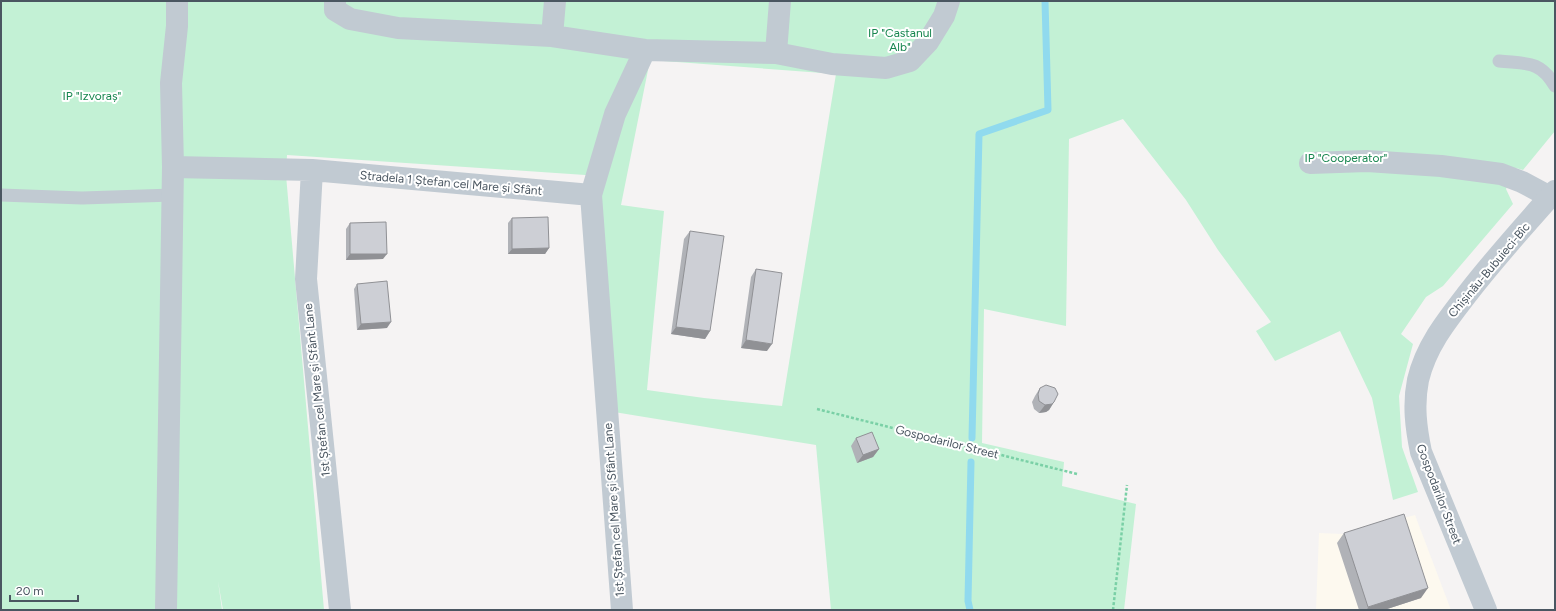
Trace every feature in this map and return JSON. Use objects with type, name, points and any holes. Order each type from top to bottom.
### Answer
[{"type":"street","points":[[166,610],[173,195],[171,83],[177,26],[177,1]]},
{"type":"street","points":[[335,1],[335,10],[350,19],[398,28],[552,36],[645,50],[776,53],[832,64],[886,68],[910,61],[928,42],[944,16],[949,1]]},
{"type":"street","points":[[552,36],[555,1]]},
{"type":"street","points":[[776,53],[780,1]]},
{"type":"street","points":[[591,195],[615,114],[645,50]]},
{"type":"street","points":[[1310,163],[1374,162],[1441,166],[1501,174],[1553,194]]},
{"type":"street","name":"Stradela 1 Ștefan cel Mare și Sfânt","points":[[173,167],[312,170],[591,195]]},
{"type":"street","name":"1st Ștefan cel Mare și Sfânt Lane","points":[[312,170],[306,279],[340,610]]},
{"type":"street","name":"Chișinău-Bubuieci-Bîc","points":[[1428,352],[1443,325],[1488,267],[1553,194]]},
{"type":"street","name":"1st Ștefan cel Mare și Sfânt Lane","points":[[591,195],[622,610]]},
{"type":"street","name":"Gospodarilor Street","points":[[1428,352],[1418,380],[1415,404],[1416,427],[1421,452],[1486,610]]},
{"type":"lane","points":[[1499,61],[1535,65],[1548,75],[1555,86]]},
{"type":"lane","points":[[1,195],[82,198],[173,195]]},
{"type":"path","name":"Gospodarilor Street","points":[[817,409],[1077,474]]},
{"type":"path","points":[[1113,610],[1127,485]]},
{"type":"shaded area","points":[[1415,515],[1451,610],[1316,610],[1319,533],[1342,534]]},
{"type":"green space","points":[[1,1],[1555,1],[1555,131],[1523,170],[1516,168],[1506,189],[1513,204],[1443,286],[1426,297],[1401,334],[1413,344],[1399,396],[1402,447],[1418,492],[1393,500],[1372,398],[1340,331],[1275,361],[1256,331],[1271,322],[1218,250],[1186,200],[1123,119],[1069,139],[1066,326],[984,309],[982,443],[1064,462],[1062,486],[1136,504],[1124,610],[831,610],[816,445],[614,412],[600,176],[287,155],[286,175],[324,610],[223,610],[218,581],[222,610],[1,610]],"holes":[[[650,60],[836,74],[782,406],[704,398],[647,390],[664,211],[621,205]]]},
{"type":"building","points":[[548,217],[549,248],[512,249],[512,218]]},
{"type":"building","points":[[386,222],[387,254],[350,254],[350,223]]},
{"type":"building","points":[[690,231],[724,236],[710,331],[676,327]]},
{"type":"building","points":[[756,269],[782,273],[772,344],[746,340]]},
{"type":"building","points":[[387,281],[391,322],[361,324],[357,284]]},
{"type":"building","points":[[1046,385],[1055,388],[1058,394],[1052,404],[1045,405],[1039,401],[1038,394],[1040,388]]},
{"type":"building","points":[[872,432],[879,449],[863,455],[856,438]]},
{"type":"building","points":[[1404,514],[1428,588],[1368,607],[1344,533]]},
{"type":"waterway","points":[[972,438],[979,134],[1048,110],[1045,1]]},
{"type":"waterway","points":[[970,610],[968,601],[971,462]]},
{"type":"park label","name":"IP \"Castanul Alb\"","points":[[900,40]]},
{"type":"park label","name":"IP \"Izvoraș\"","points":[[92,96]]},
{"type":"park label","name":"IP \"Cooperator\"","points":[[1346,158]]}]
